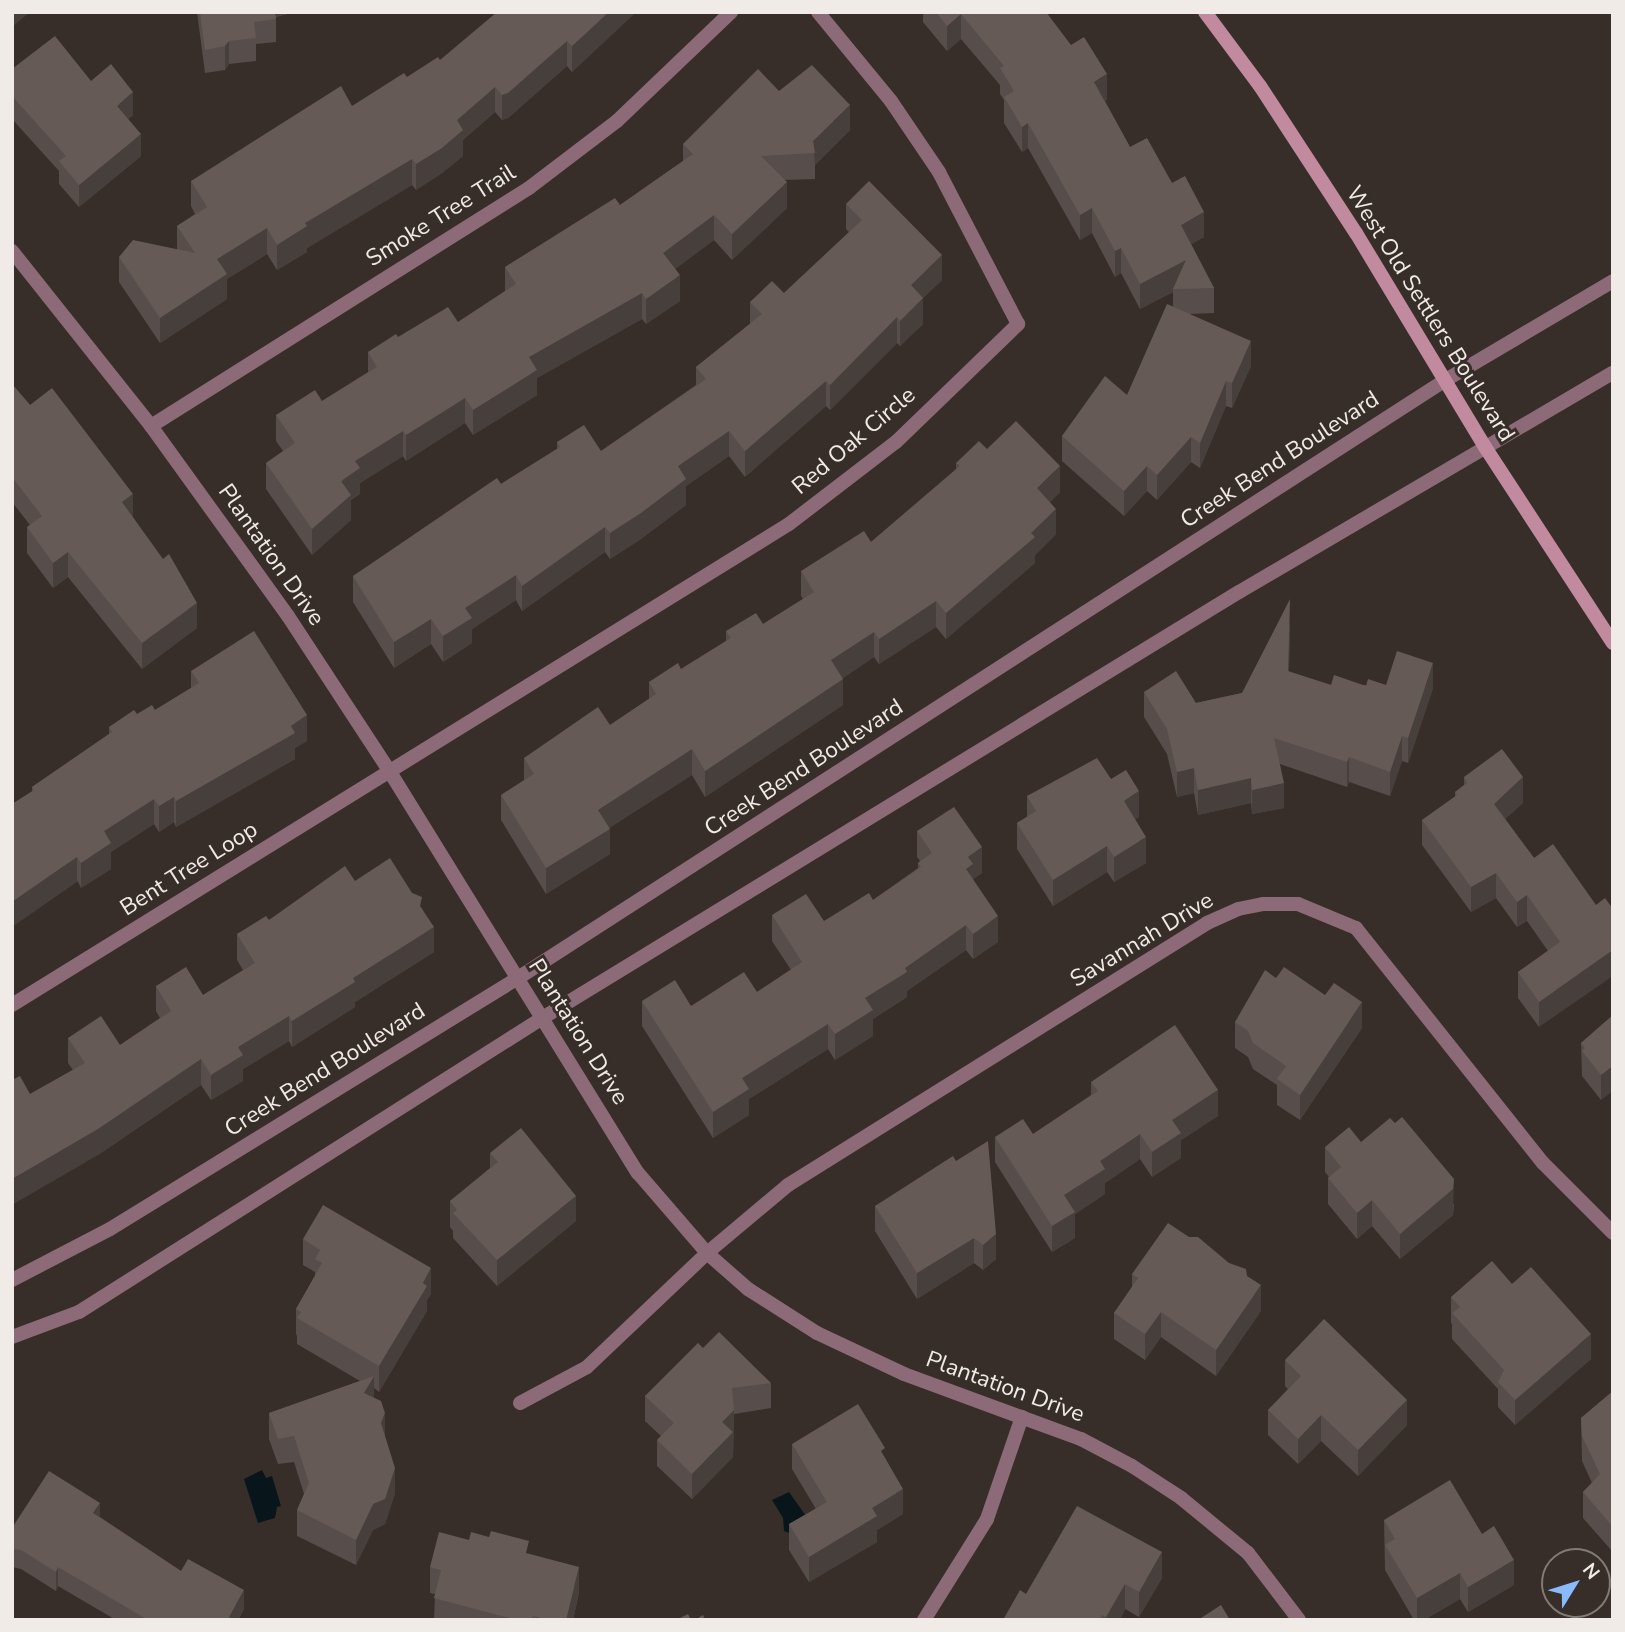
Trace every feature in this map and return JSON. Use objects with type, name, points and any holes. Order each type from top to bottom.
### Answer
[{"type":"main road","name":"West Old Settlers Boulevard","points":[[1205,12],[1282,120],[1485,447],[1613,643]]},
{"type":"street","name":"Smoke Tree Trail","points":[[151,426],[529,188],[617,121],[731,12]]},
{"type":"street","name":"Red Oak Circle","points":[[390,772],[833,494],[896,442],[1018,324],[939,172],[891,101],[818,12]]},
{"type":"street","name":"Plantation Drive","points":[[12,251],[151,426],[288,616],[544,1017],[638,1173],[706,1253],[748,1289],[817,1333],[904,1374],[1081,1438],[1181,1498],[1248,1553],[1298,1620]]},
{"type":"street","name":"Creek Bend Boulevard","points":[[12,1279],[110,1229],[518,978],[1444,381],[1613,281]]},
{"type":"street","points":[[12,1336],[79,1312],[544,1017],[1485,447],[1613,373]]},
{"type":"street","name":"Bent Tree Loop","points":[[12,1005],[390,772]]},
{"type":"street","name":"Savannah Drive","points":[[520,1403],[587,1367],[706,1253],[788,1185],[1207,923],[1238,909],[1263,904],[1298,904],[1356,928],[1544,1163],[1613,1233]]},
{"type":"street","points":[[924,1620],[987,1518],[1022,1416]]},
{"type":"shaded area","points":[[262,1470],[266,1478],[272,1476],[281,1506],[277,1507],[275,1518],[258,1523],[244,1479]]},
{"type":"shaded area","points":[[789,1492],[806,1516],[797,1536],[784,1531],[783,1518],[772,1500]]},
{"type":"building","points":[[200,12],[275,12],[276,19],[254,22],[256,38],[229,41],[225,46],[205,50]]},
{"type":"building","points":[[497,12],[609,12],[572,46],[567,41],[508,93],[502,95],[495,87],[457,120],[463,130],[442,148],[416,164],[412,159],[305,223],[307,226],[277,245],[267,228],[217,259],[227,274],[160,318],[119,257],[133,240],[195,253],[177,226],[207,207],[191,181],[341,86],[352,106],[404,73],[407,77],[438,57],[440,60]]},
{"type":"building","points":[[936,12],[1046,12],[1071,45],[1084,37],[1107,74],[1094,82],[1130,147],[1147,138],[1172,183],[1185,176],[1204,212],[1181,225],[1214,288],[1173,289],[1186,260],[1140,284],[1121,248],[1115,251],[1092,208],[1080,215],[1028,123],[1022,127],[1004,97],[1014,91],[1000,68],[1004,66],[961,14],[947,26]]},
{"type":"building","points":[[55,36],[91,81],[111,64],[133,92],[117,106],[141,134],[79,185],[59,161],[66,156],[12,96],[12,69]]},
{"type":"building","points":[[812,65],[850,105],[813,141],[815,153],[761,156],[787,182],[732,234],[714,215],[663,253],[680,275],[646,299],[642,293],[529,357],[537,370],[473,410],[465,398],[406,435],[403,431],[355,461],[360,468],[341,481],[351,495],[312,529],[266,463],[295,443],[276,415],[315,390],[322,401],[377,367],[368,352],[396,334],[398,337],[448,307],[458,322],[516,284],[505,267],[615,198],[620,205],[693,154],[683,144],[758,69],[779,91]]},
{"type":"building","points":[[869,181],[942,255],[911,285],[923,298],[900,321],[897,317],[830,385],[826,381],[745,451],[729,431],[678,466],[686,479],[610,533],[605,527],[522,586],[516,575],[465,608],[472,618],[443,636],[431,619],[394,642],[353,576],[497,478],[501,484],[560,447],[557,442],[584,425],[601,451],[706,379],[696,367],[762,314],[750,302],[772,281],[784,293],[862,220],[846,204]]},
{"type":"building","points":[[1167,304],[1251,341],[1232,383],[1226,381],[1200,443],[1191,437],[1157,475],[1147,466],[1124,491],[1062,436],[1105,376],[1127,395]]},
{"type":"building","points":[[12,384],[30,405],[52,388],[133,494],[122,502],[163,559],[169,554],[197,603],[142,643],[68,552],[53,563],[27,527],[42,516],[12,477]]},
{"type":"building","points":[[1016,421],[1060,466],[1037,488],[1056,509],[1031,533],[1035,537],[946,613],[936,601],[879,639],[874,632],[831,660],[843,679],[705,771],[692,749],[598,810],[610,829],[546,868],[501,795],[534,774],[524,758],[598,707],[610,725],[656,694],[649,682],[678,663],[681,669],[731,638],[726,631],[756,613],[763,624],[814,592],[801,571],[864,531],[871,542],[960,466],[956,463],[979,441],[987,449]]},
{"type":"building","points":[[1290,599],[1288,671],[1331,685],[1334,675],[1366,686],[1368,679],[1386,685],[1397,651],[1433,663],[1408,738],[1402,736],[1390,772],[1349,757],[1347,762],[1274,738],[1284,783],[1252,790],[1251,778],[1198,790],[1194,768],[1177,772],[1167,729],[1144,692],[1176,671],[1196,703],[1242,693]]},
{"type":"building","points":[[254,631],[307,715],[291,726],[295,733],[176,801],[174,797],[159,806],[154,799],[104,831],[111,843],[81,863],[77,857],[12,902],[12,804],[34,790],[32,787],[112,732],[109,727],[134,710],[137,714],[152,705],[155,710],[199,683],[191,671]]},
{"type":"building","points":[[1502,749],[1523,777],[1494,804],[1534,858],[1553,844],[1596,905],[1605,898],[1613,909],[1613,950],[1539,1002],[1518,972],[1560,942],[1527,895],[1517,902],[1496,873],[1471,887],[1422,820],[1457,795],[1455,792],[1467,783],[1464,777]]},
{"type":"building","points":[[1097,758],[1111,779],[1126,770],[1139,791],[1124,801],[1146,837],[1114,857],[1107,846],[1053,880],[1017,823],[1036,811],[1027,796]]},
{"type":"building","points":[[954,807],[982,847],[968,857],[973,864],[966,869],[998,916],[973,934],[966,925],[905,968],[907,972],[865,998],[873,1010],[835,1034],[828,1024],[742,1078],[749,1089],[713,1112],[642,1001],[675,980],[691,1006],[744,972],[757,992],[802,962],[772,915],[806,894],[824,921],[869,893],[873,900],[921,867],[918,863],[932,853],[917,831]]},
{"type":"building","points":[[390,858],[412,893],[422,897],[420,906],[434,927],[353,978],[355,982],[292,1021],[289,1016],[238,1047],[243,1055],[211,1075],[201,1059],[98,1129],[12,1179],[12,1080],[20,1076],[30,1094],[85,1063],[68,1038],[101,1016],[120,1045],[171,1011],[156,986],[186,967],[203,995],[255,963],[237,934],[266,916],[269,920],[345,866],[355,881]]},
{"type":"building","points":[[1284,967],[1325,995],[1334,983],[1362,1002],[1300,1095],[1277,1079],[1286,1066],[1253,1043],[1248,1031],[1235,1022],[1265,970],[1276,978]]},
{"type":"building","points":[[1613,1015],[1613,1066],[1601,1075],[1582,1051],[1585,1048],[1581,1043]]},
{"type":"building","points":[[1175,1025],[1218,1090],[1172,1120],[1181,1133],[1152,1152],[1140,1134],[1100,1161],[1105,1169],[1064,1195],[1075,1212],[1052,1226],[995,1137],[1023,1119],[1033,1134],[1098,1091],[1091,1082]]},
{"type":"building","points":[[1402,1117],[1454,1179],[1453,1189],[1400,1234],[1372,1200],[1357,1213],[1328,1178],[1341,1167],[1325,1147],[1349,1127],[1361,1142],[1390,1118],[1395,1123]]},
{"type":"building","points":[[521,1128],[576,1196],[497,1260],[453,1213],[457,1210],[450,1201],[498,1162],[490,1153]]},
{"type":"building","points":[[988,1141],[996,1234],[983,1245],[974,1238],[917,1273],[875,1206],[953,1156],[956,1161]]},
{"type":"building","points":[[323,1205],[431,1268],[423,1283],[427,1286],[379,1366],[297,1318],[301,1312],[296,1309],[322,1263],[315,1259],[320,1250],[303,1239]]},
{"type":"building","points":[[1168,1223],[1189,1237],[1198,1237],[1229,1263],[1246,1269],[1247,1276],[1261,1285],[1216,1350],[1161,1312],[1145,1334],[1114,1313],[1138,1278],[1132,1274]]},
{"type":"building","points":[[1492,1261],[1512,1284],[1531,1267],[1591,1334],[1515,1400],[1498,1382],[1504,1370],[1452,1313],[1460,1307],[1451,1297]]},
{"type":"building","points":[[1324,1319],[1407,1400],[1358,1450],[1321,1415],[1298,1439],[1268,1410],[1301,1376],[1285,1360]]},
{"type":"building","points":[[719,1332],[771,1383],[732,1388],[734,1410],[722,1422],[733,1432],[692,1474],[657,1440],[674,1423],[645,1396],[698,1343],[703,1348]]},
{"type":"building","points":[[374,1376],[364,1393],[381,1401],[385,1413],[381,1423],[395,1468],[385,1499],[373,1504],[356,1540],[297,1510],[309,1483],[294,1436],[278,1439],[269,1413]]},
{"type":"building","points":[[1613,1391],[1612,1526],[1583,1492],[1600,1474],[1582,1436],[1581,1418]]},
{"type":"building","points":[[858,1404],[885,1448],[881,1451],[903,1489],[872,1508],[877,1516],[809,1557],[789,1524],[827,1502],[792,1444]]},
{"type":"building","points":[[49,1471],[100,1503],[93,1513],[181,1571],[188,1559],[244,1590],[229,1617],[234,1620],[148,1620],[58,1567],[56,1572],[21,1550],[12,1549],[12,1528]]},
{"type":"building","points":[[1450,1480],[1482,1534],[1494,1526],[1514,1560],[1468,1587],[1460,1573],[1417,1598],[1385,1545],[1395,1539],[1384,1520]]},
{"type":"building","points":[[1077,1506],[1162,1552],[1139,1592],[1125,1584],[1106,1617],[1102,1615],[1099,1620],[1003,1620],[1020,1590],[1026,1594]]},
{"type":"building","points":[[491,1531],[529,1541],[526,1553],[579,1567],[566,1620],[533,1616],[532,1620],[517,1620],[434,1598],[441,1570],[430,1567],[439,1532],[469,1540],[471,1532],[489,1537]]},
{"type":"building","points":[[1221,1605],[1230,1620],[1198,1620]]},
{"type":"building","points":[[688,1614],[691,1620],[676,1620]]}]
